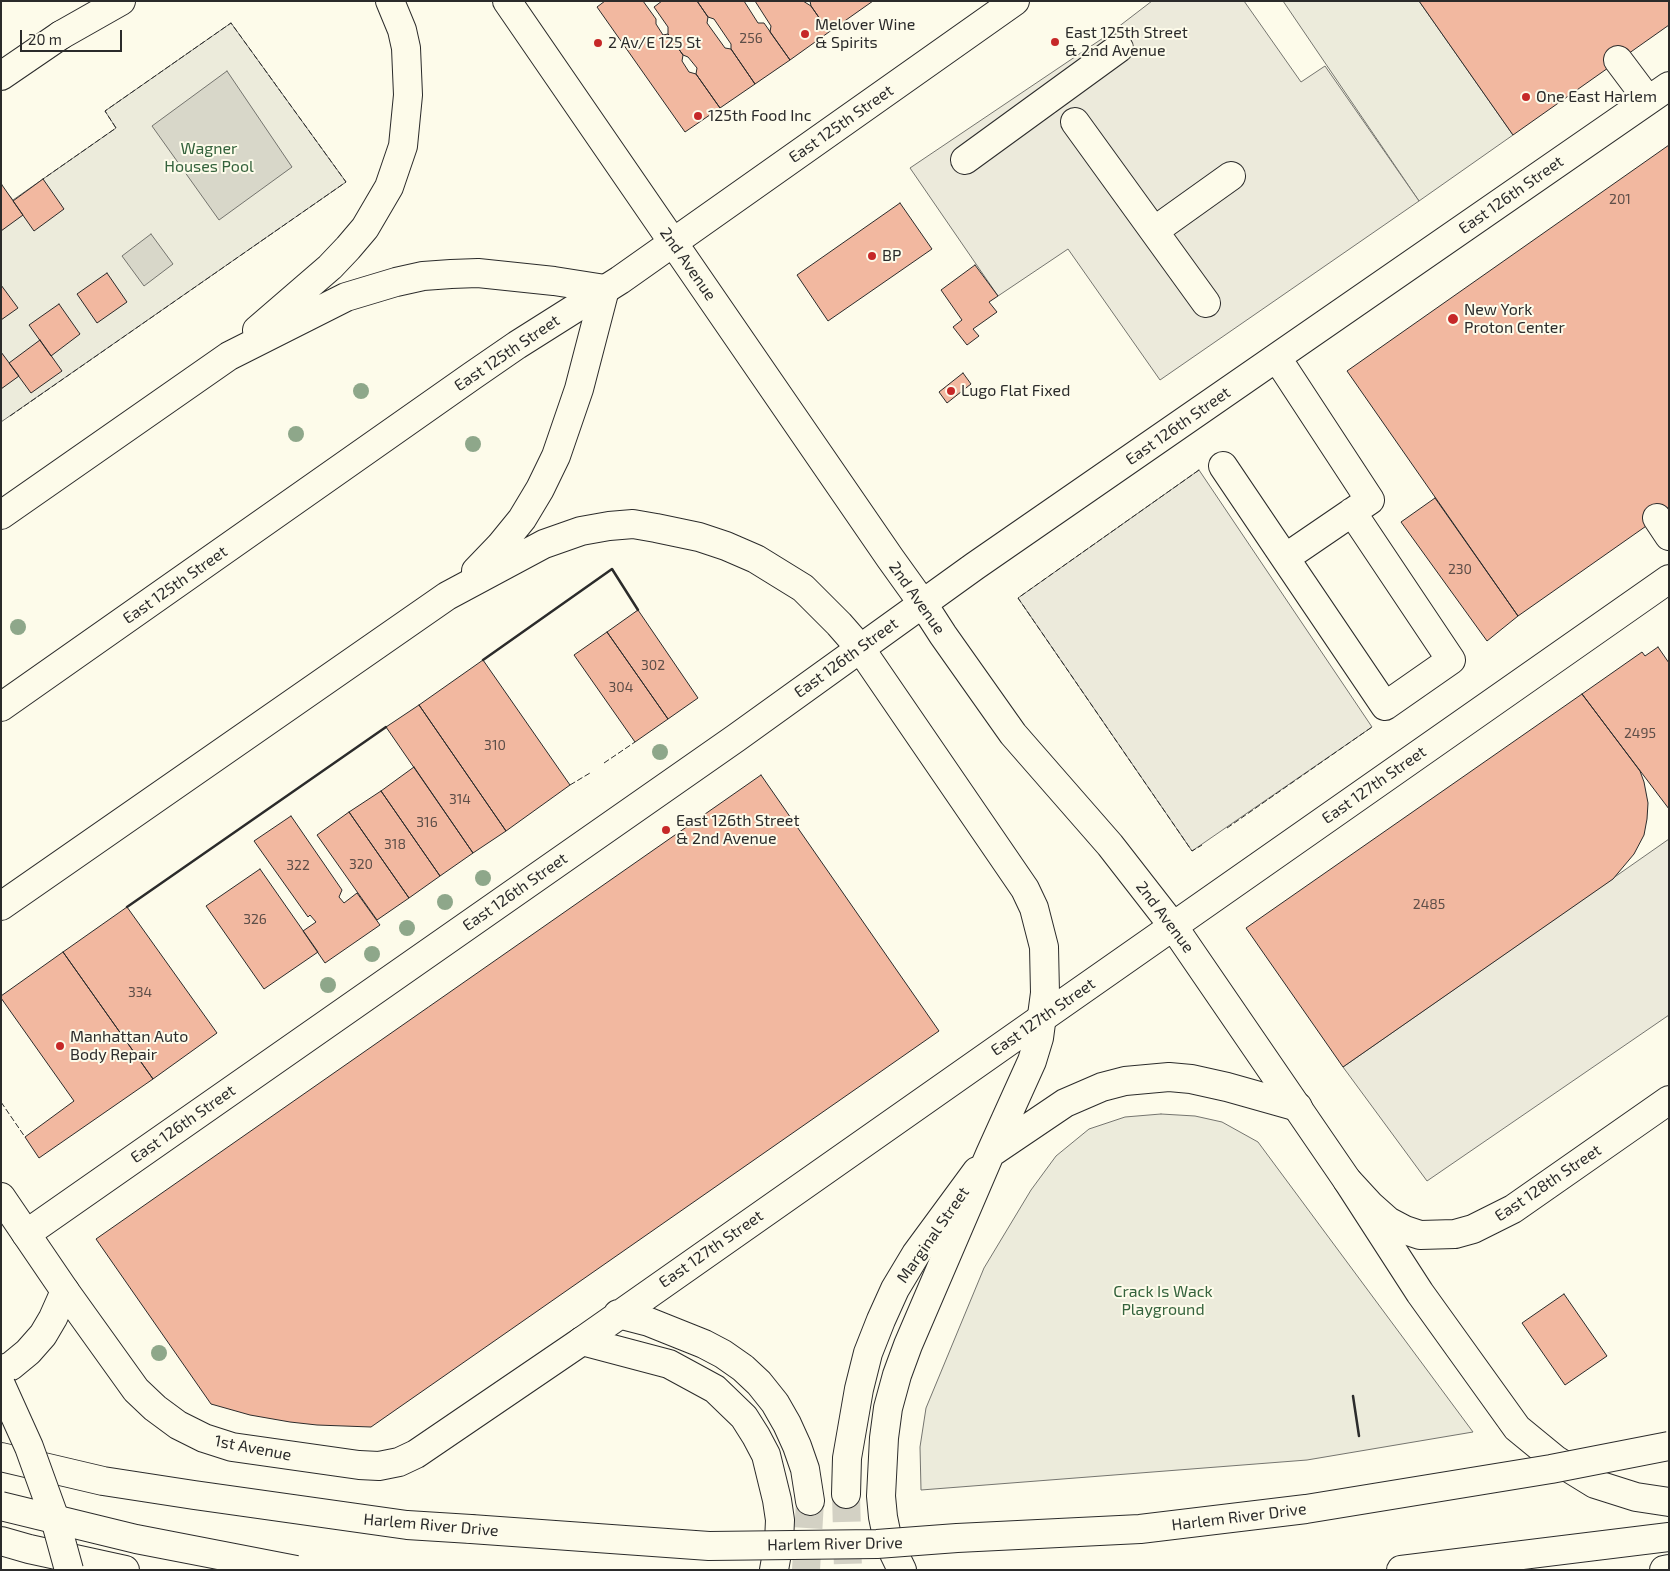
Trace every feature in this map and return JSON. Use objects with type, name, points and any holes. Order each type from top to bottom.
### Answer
[{"type":"main road","points":[[1,76],[109,1]]},
{"type":"main road","points":[[61,35],[121,1]]},
{"type":"main road","name":"2nd Avenue","points":[[507,1],[1013,734],[1110,845],[1173,926],[1347,1180]]},
{"type":"main road","name":"East 125th Street","points":[[1,707],[480,370],[555,320],[605,290],[1015,1]]},
{"type":"main road","points":[[1,514],[229,356],[323,273],[365,228],[389,187],[403,146],[408,95],[406,48],[402,30],[389,5]]},
{"type":"main road","points":[[965,160],[1118,48]]},
{"type":"main road","points":[[1618,60],[1658,93]]},
{"type":"main road","name":"East 126th Street","points":[[26,1234],[728,743],[975,566],[1658,93]]},
{"type":"main road","points":[[1075,122],[1206,303]]},
{"type":"main road","points":[[1154,231],[1231,176]]},
{"type":"main road","points":[[1,906],[447,596],[477,570],[522,519],[540,489],[556,456],[579,389],[605,290],[554,281],[478,273],[423,276],[371,288],[346,297],[229,356]]},
{"type":"main road","points":[[1277,358],[1370,500],[1284,558]]},
{"type":"main road","points":[[1222,466],[1385,706],[1451,660],[1352,512]]},
{"type":"main road","points":[[447,596],[544,544],[581,531],[608,526],[634,524],[699,537],[756,559],[803,588],[860,648],[1031,900],[1040,927],[1044,954],[1045,993],[1039,1038],[1032,1061],[908,1345],[888,1408],[884,1438],[881,1496],[888,1541],[902,1570]]},
{"type":"main road","name":"East 127th Street","points":[[416,1454],[582,1341],[1669,579]]},
{"type":"main road","points":[[990,1154],[1064,1103],[1102,1087],[1125,1081],[1169,1077],[1191,1080],[1227,1087],[1298,1107]]},
{"type":"main road","name":"East 128th Street","points":[[1347,1180],[1370,1205],[1396,1226],[1420,1235],[1455,1234],[1473,1229],[1513,1209],[1669,1100]]},
{"type":"main road","name":"Marginal Street","points":[[846,1494],[847,1458],[859,1389],[868,1353],[881,1320],[895,1289],[916,1254],[990,1154]]},
{"type":"main road","points":[[1347,1180],[1420,1292],[1517,1428],[1556,1460],[1595,1484],[1636,1497],[1669,1502]]},
{"type":"main road","name":"1st Avenue","points":[[1,1197],[136,1390],[178,1425],[204,1438],[232,1447],[359,1465],[379,1466],[399,1462],[416,1454]]},
{"type":"main road","points":[[1,1370],[11,1366],[28,1352],[43,1335],[65,1291]]},
{"type":"main road","points":[[618,1314],[649,1322],[704,1344],[743,1368],[759,1383],[775,1403],[797,1446],[805,1469],[810,1501]]},
{"type":"main road","points":[[582,1341],[669,1364],[715,1390],[744,1417],[766,1455],[777,1500],[780,1520],[779,1542],[774,1570]]},
{"type":"main road","points":[[1,1385],[29,1447],[55,1519],[69,1570]]},
{"type":"main road","name":"Harlem River Drive","points":[[1,1457],[103,1481],[407,1525],[709,1546],[877,1544],[1140,1529],[1315,1508],[1551,1469],[1669,1446]]},
{"type":"main road","points":[[1,1506],[136,1539],[296,1570]]},
{"type":"main road","points":[[1401,1570],[1669,1537]]},
{"type":"main road","points":[[1,1541],[125,1570]]},
{"type":"main road","points":[[1664,1570],[1669,1569]]},
{"type":"green space","points":[[1283,1],[1419,1],[1513,135],[1419,201]]},
{"type":"green space","name":"Wagner Houses Pool","points":[[231,23],[346,182],[1,422],[1,186],[13,200],[116,128],[105,111]]},
{"type":"green space","name":"Crack Is Wack Playground","points":[[1161,1114],[1195,1116],[1222,1122],[1258,1142],[1473,1432],[1307,1460],[921,1490],[920,1447],[926,1408],[984,1268],[1031,1190],[1056,1156],[1089,1129],[1125,1117]]},
{"type":"shaded area","points":[[1152,1],[1244,1],[1301,82],[1325,66],[1419,201],[1160,380],[1068,249],[998,296],[910,168],[1109,34]]},
{"type":"shaded area","points":[[227,71],[292,167],[219,220],[152,126]]},
{"type":"shaded area","points":[[151,234],[173,264],[144,286],[122,256]]},
{"type":"shaded area","points":[[1199,470],[1372,727],[1192,851],[1018,598]]},
{"type":"shaded area","points":[[1669,839],[1669,1015],[1427,1181],[1343,1067]]},
{"type":"building","points":[[605,1],[643,1],[656,19],[656,24],[663,35],[668,34],[683,55],[682,61],[689,72],[696,74],[720,108],[685,132],[597,7]]},
{"type":"building","points":[[662,1],[697,1],[708,17],[707,23],[725,48],[731,49],[755,84],[720,108],[696,74],[697,68],[688,57],[683,55],[668,34],[668,27],[654,7]]},
{"type":"building","points":[[697,1],[744,1],[758,23],[764,23],[790,60],[755,84],[731,49],[731,44],[714,19],[708,17]]},
{"type":"building","points":[[755,1],[803,1],[811,6],[829,32],[790,60],[770,32],[771,26]]},
{"type":"building","points":[[810,1],[873,1],[829,32],[811,6]]},
{"type":"building","name":"One East Harlem","points":[[1419,1],[1669,1],[1669,25],[1513,135]]},
{"type":"building","points":[[1669,145],[1669,510],[1518,616],[1347,371]]},
{"type":"building","points":[[43,179],[64,209],[34,231],[13,201]]},
{"type":"building","points":[[1,186],[23,215],[1,231]]},
{"type":"building","name":"BP","points":[[900,203],[932,249],[828,321],[797,275]]},
{"type":"building","points":[[975,265],[998,296],[989,302],[997,312],[973,329],[979,336],[967,345],[953,327],[962,320],[941,290]]},
{"type":"building","points":[[107,273],[127,302],[97,323],[77,294]]},
{"type":"building","points":[[1,285],[18,308],[1,320]]},
{"type":"building","points":[[59,304],[80,334],[51,356],[29,325]]},
{"type":"building","points":[[40,340],[62,371],[31,393],[9,363]]},
{"type":"building","points":[[1,352],[19,376],[1,389]]},
{"type":"building","points":[[963,373],[971,384],[947,403],[939,392]]},
{"type":"building","points":[[1435,498],[1518,616],[1487,641],[1401,522]]},
{"type":"building","points":[[638,610],[698,698],[668,719],[607,632]]},
{"type":"building","points":[[607,632],[668,719],[635,742],[574,655]]},
{"type":"building","points":[[1658,647],[1669,663],[1669,809],[1582,694],[1642,652],[1645,656]]},
{"type":"building","points":[[483,660],[570,785],[506,831],[419,705]]},
{"type":"building","points":[[1582,694],[1640,771],[1644,782],[1648,803],[1647,819],[1644,835],[1634,854],[1613,879],[1343,1067],[1246,928]]},
{"type":"building","points":[[419,705],[506,831],[473,853],[386,727]]},
{"type":"building","points":[[414,767],[473,853],[440,876],[381,791]]},
{"type":"building","points":[[761,775],[939,1031],[371,1427],[290,1422],[250,1415],[211,1404],[96,1239]]},
{"type":"building","points":[[381,791],[440,876],[409,898],[349,812]]},
{"type":"building","points":[[349,812],[409,898],[377,920],[317,835]]},
{"type":"building","points":[[291,816],[342,890],[339,897],[344,903],[357,893],[380,925],[325,963],[303,931],[316,922],[310,915],[308,917],[254,841]]},
{"type":"building","points":[[260,869],[318,952],[264,989],[206,906]]},
{"type":"building","points":[[127,907],[217,1033],[153,1079],[63,952]]},
{"type":"building","points":[[63,952],[153,1079],[39,1158],[25,1137],[74,1101],[1,996]]},
{"type":"building","points":[[1564,1294],[1607,1356],[1565,1385],[1522,1323]]},
{"type":"tunnel","points":[[846,1494],[848,1570]]},
{"type":"tunnel","points":[[806,1570],[810,1501]]},
{"type":"fence","points":[[10,416],[346,182],[231,23],[105,111],[116,128],[43,179]]},
{"type":"fence","points":[[1199,470],[1018,598],[1192,851],[1202,845]]},
{"type":"fence","points":[[1227,828],[1372,727]]},
{"type":"fence","points":[[604,763],[635,742]]},
{"type":"fence","points":[[570,785],[590,773]]},
{"type":"fence","points":[[1,1102],[25,1137]]},
{"type":"wall","points":[[483,660],[612,569],[638,610]]},
{"type":"wall","points":[[127,907],[386,727]]},
{"type":"wall","points":[[1353,1396],[1359,1436]]},
{"type":"place","name":"Melover Wine & Spirits","points":[[805,34]]},
{"type":"place","name":"East 125th Street & 2nd Avenue","points":[[1055,42]]},
{"type":"place","name":"2 Av/E 125 St","points":[[598,43]]},
{"type":"place","name":"One East Harlem","points":[[1526,97]]},
{"type":"place","name":"125th Food Inc","points":[[698,116]]},
{"type":"place","name":"BP","points":[[872,256]]},
{"type":"place","name":"New York Proton Center","points":[[1453,319]]},
{"type":"place","name":"Lugo Flat Fixed","points":[[951,391]]},
{"type":"place","name":"East 126th Street & 2nd Avenue","points":[[666,830]]},
{"type":"place","name":"Manhattan Auto Body Repair","points":[[60,1046]]}]
